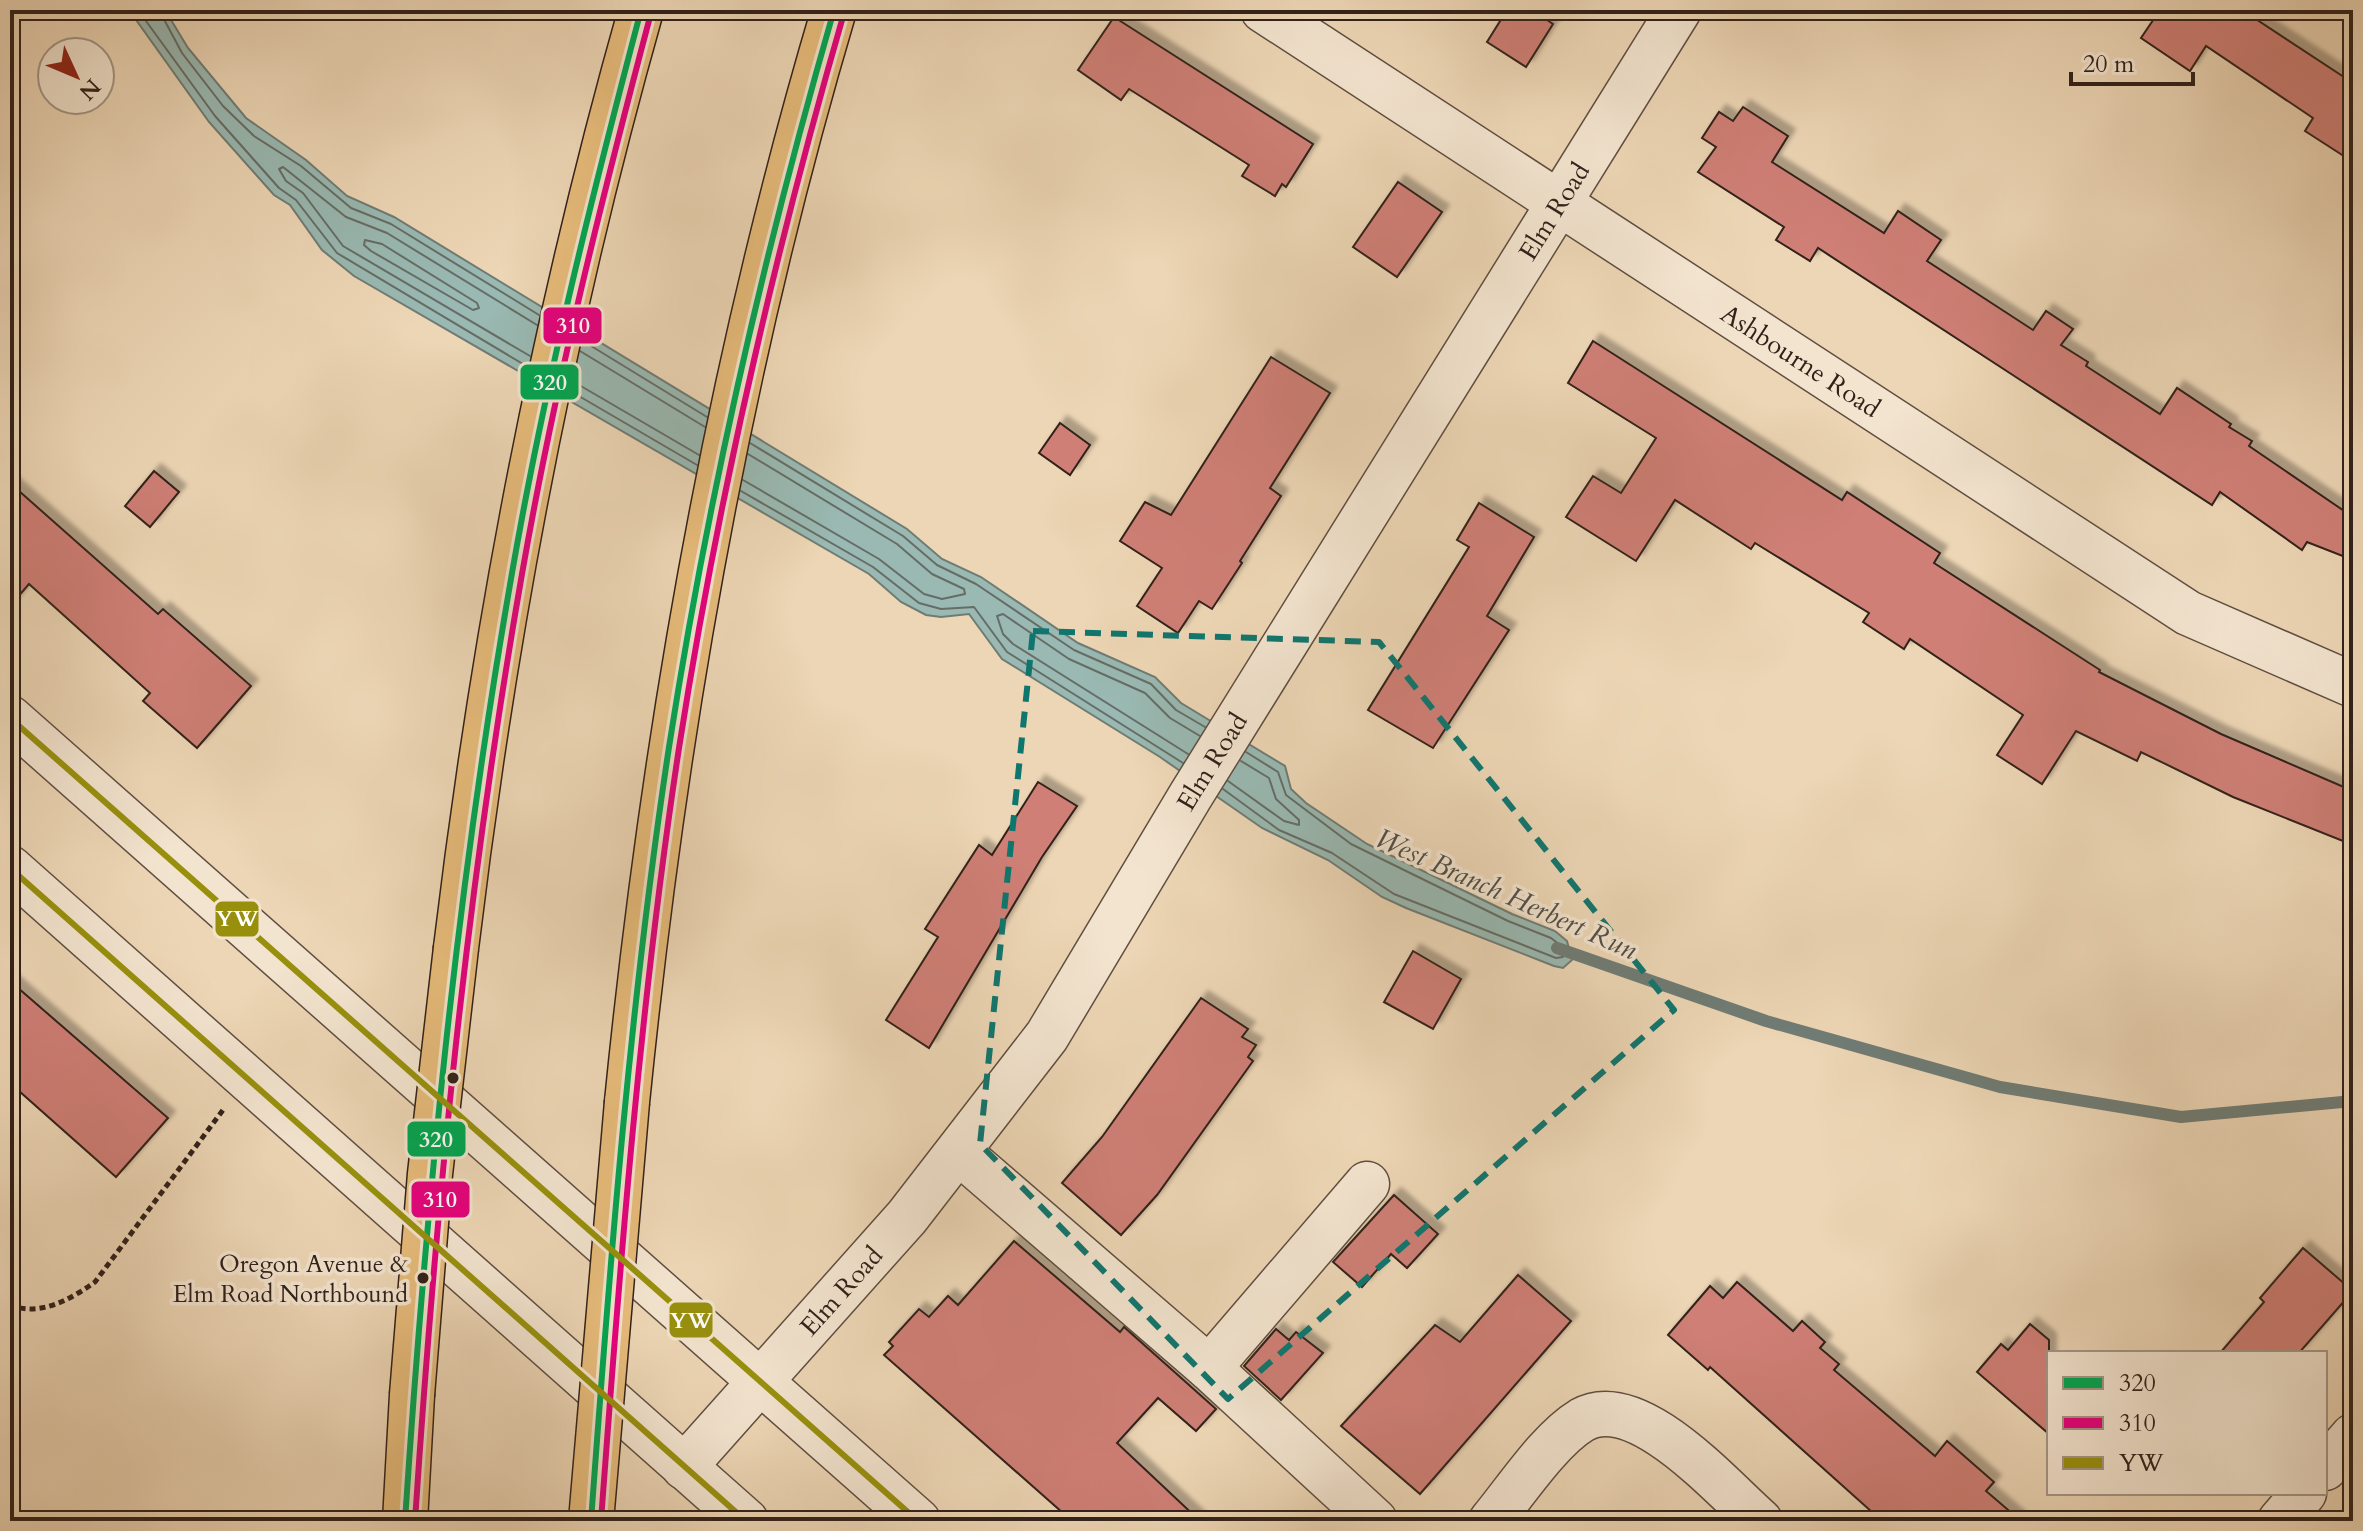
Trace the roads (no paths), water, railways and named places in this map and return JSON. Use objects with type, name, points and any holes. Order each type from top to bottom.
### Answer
[{"type":"highway","points":[[405,1521],[430,1174],[456,948],[510,578],[548,386],[591,197],[641,10]]},
{"type":"highway","points":[[591,1521],[627,1102],[655,851],[689,641],[757,300],[834,10]]},
{"type":"street","name":"Ashbourne Road","points":[[1263,10],[1557,205],[2188,613],[2353,685]]},
{"type":"street","name":"Elm Road","points":[[684,1467],[960,1153],[1047,1036],[1191,795],[1679,10]]},
{"type":"street","points":[[10,718],[918,1521]]},
{"type":"street","points":[[10,868],[245,1080],[746,1521]]},
{"type":"street","points":[[960,1153],[1209,1368],[1375,1521]]},
{"type":"street","points":[[1209,1368],[1367,1184]]},
{"type":"street","points":[[1491,1521],[1555,1444],[1583,1420],[1610,1412],[1636,1419],[1664,1437],[1760,1521]]},
{"type":"street","points":[[2327,1466],[2353,1436]]},
{"type":"street","points":[[2280,1521],[2302,1495]]},
{"type":"water","points":[[129,10],[165,10],[188,48],[246,118],[306,160],[347,196],[394,217],[907,529],[942,559],[981,577],[1078,643],[1155,677],[1181,703],[1285,766],[1291,789],[1306,803],[1367,844],[1512,914],[1555,931],[1567,941],[1572,960],[1563,968],[1554,966],[1382,897],[1328,860],[1262,828],[1160,757],[1002,659],[969,614],[926,615],[901,602],[869,574],[354,276],[322,250],[290,205],[274,195],[209,122]]},
{"type":"waterway","name":"West Branch Herbert Run","points":[[1557,948],[1766,1021],[2000,1087],[2181,1117],[2353,1101]]},
{"type":"place","name":"Oregon Avenue & Elm Road Northbound","points":[[423,1278]]}]
